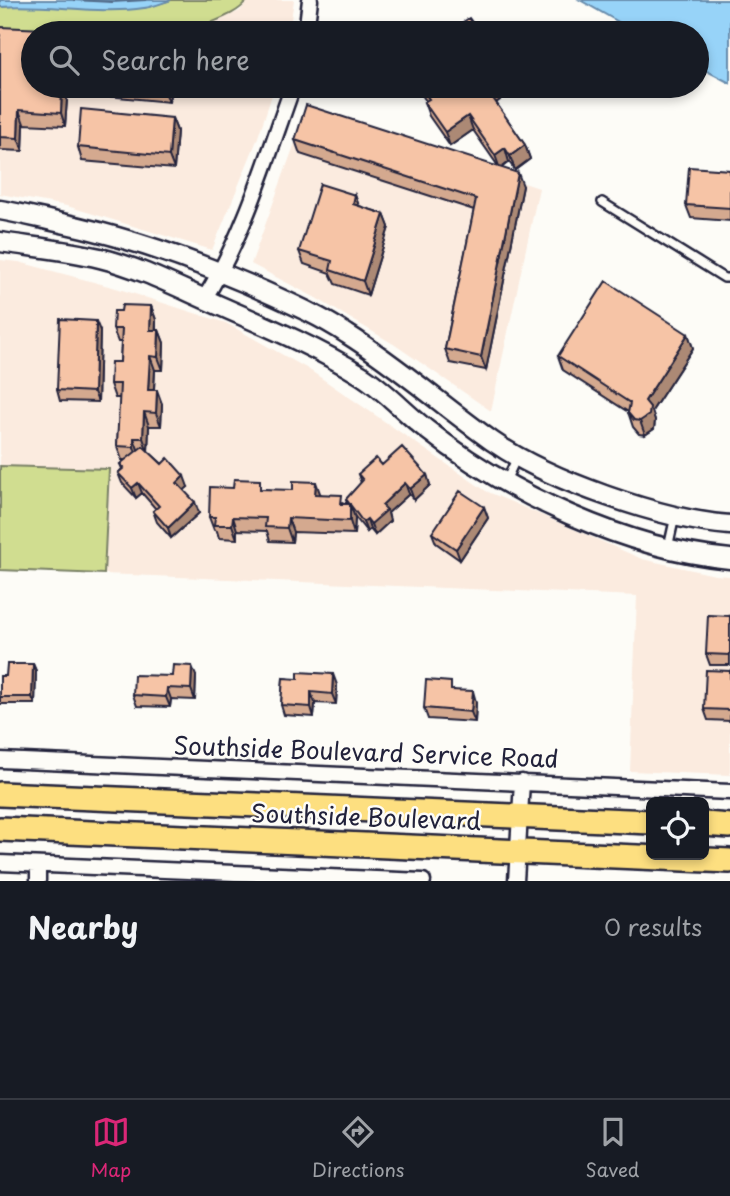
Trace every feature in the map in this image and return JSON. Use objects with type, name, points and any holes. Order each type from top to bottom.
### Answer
[{"type":"highway","name":"Southside Boulevard","points":[[0,794],[646,822]]},
{"type":"highway","points":[[709,824],[730,826]]},
{"type":"highway","name":"Southside Boulevard","points":[[0,829],[730,861]]},
{"type":"street","points":[[307,21],[310,0]]},
{"type":"street","points":[[204,299],[221,273],[289,98]]},
{"type":"street","points":[[730,525],[675,515],[574,483],[517,456],[346,332],[221,273],[155,247],[105,232],[4,211],[1,242],[100,258],[164,280],[311,348],[362,375],[427,430],[506,481],[550,505],[599,526],[668,548],[730,559]]},
{"type":"street","name":"Southside Boulevard Service Road","points":[[0,760],[730,792]]},
{"type":"street","points":[[516,881],[522,782]]},
{"type":"street","points":[[0,863],[423,881]]},
{"type":"street","points":[[38,865],[38,881]]},
{"type":"lane","points":[[602,202],[724,278],[730,278]]},
{"type":"lane","points":[[506,481],[517,456]]},
{"type":"lane","points":[[668,548],[675,515]]},
{"type":"shaded area","points":[[248,0],[294,0],[291,21],[215,21],[240,11]]},
{"type":"shaded area","points":[[0,33],[21,67],[21,98],[271,98],[257,140],[212,250],[67,206],[0,194]]},
{"type":"shaded area","points":[[307,110],[539,188],[491,411],[395,345],[316,298],[251,264]]},
{"type":"shaded area","points":[[0,260],[19,262],[116,288],[226,323],[308,369],[486,491],[642,559],[730,576],[730,775],[630,771],[637,596],[104,574],[108,469],[0,466]]},
{"type":"green space","points":[[171,0],[248,0],[236,11],[215,21],[21,21],[21,33],[0,33],[0,7],[27,5],[144,8]]},
{"type":"green space","points":[[0,466],[109,469],[104,574],[0,570]]},
{"type":"water","points":[[0,0],[171,0],[147,7],[109,10],[0,7]]},
{"type":"water","points":[[580,0],[730,0],[730,83],[709,72],[709,21],[617,21]]},
{"type":"building","points":[[0,27],[21,28],[21,98],[62,98],[61,113],[19,110],[18,138],[0,137]]},
{"type":"building","points":[[493,98],[525,145],[510,156],[505,148],[495,155],[468,116],[445,132],[424,102],[429,99]]},
{"type":"building","points":[[306,105],[518,173],[481,357],[445,349],[476,199],[295,140]]},
{"type":"building","points":[[81,109],[172,118],[169,156],[78,147]]},
{"type":"building","points":[[689,167],[730,170],[730,208],[686,205]]},
{"type":"building","points":[[320,184],[355,195],[353,204],[384,214],[363,281],[330,270],[332,261],[299,251]]},
{"type":"building","points":[[606,281],[688,334],[645,401],[650,407],[649,415],[640,421],[634,420],[628,413],[630,403],[558,356]]},
{"type":"building","points":[[122,305],[151,306],[150,330],[159,330],[158,357],[150,356],[148,390],[157,390],[156,413],[144,412],[143,438],[134,438],[134,447],[117,446],[120,384],[110,384],[111,362],[120,362],[122,329],[113,329],[114,311],[121,311]]},
{"type":"building","points":[[60,319],[96,321],[94,392],[57,390]]},
{"type":"building","points":[[143,446],[162,464],[168,458],[184,476],[177,483],[195,502],[168,528],[153,511],[159,506],[138,483],[132,488],[118,473],[124,468],[120,464]]},
{"type":"building","points":[[402,447],[427,475],[410,489],[405,483],[382,505],[387,510],[371,524],[367,519],[363,522],[346,499],[363,480],[358,474],[376,458],[382,465]]},
{"type":"building","points":[[234,479],[260,480],[260,489],[293,490],[293,481],[316,482],[315,494],[342,495],[341,504],[350,504],[350,521],[288,518],[287,528],[265,527],[266,518],[233,517],[232,525],[214,525],[215,517],[209,517],[210,487],[233,488]]},
{"type":"building","points":[[460,491],[484,507],[456,549],[432,533]]},
{"type":"building","points":[[708,615],[730,616],[730,655],[706,654]]},
{"type":"building","points":[[7,664],[33,664],[32,697],[0,697],[0,676],[6,676]]},
{"type":"building","points":[[173,665],[192,666],[191,689],[167,688],[166,697],[133,695],[134,675],[172,676]]},
{"type":"building","points":[[706,670],[730,671],[730,710],[704,709]]},
{"type":"building","points":[[298,672],[333,674],[332,694],[311,692],[311,707],[281,705],[283,678],[298,679]]},
{"type":"building","points":[[426,680],[451,682],[451,690],[473,691],[471,712],[424,708]]}]
